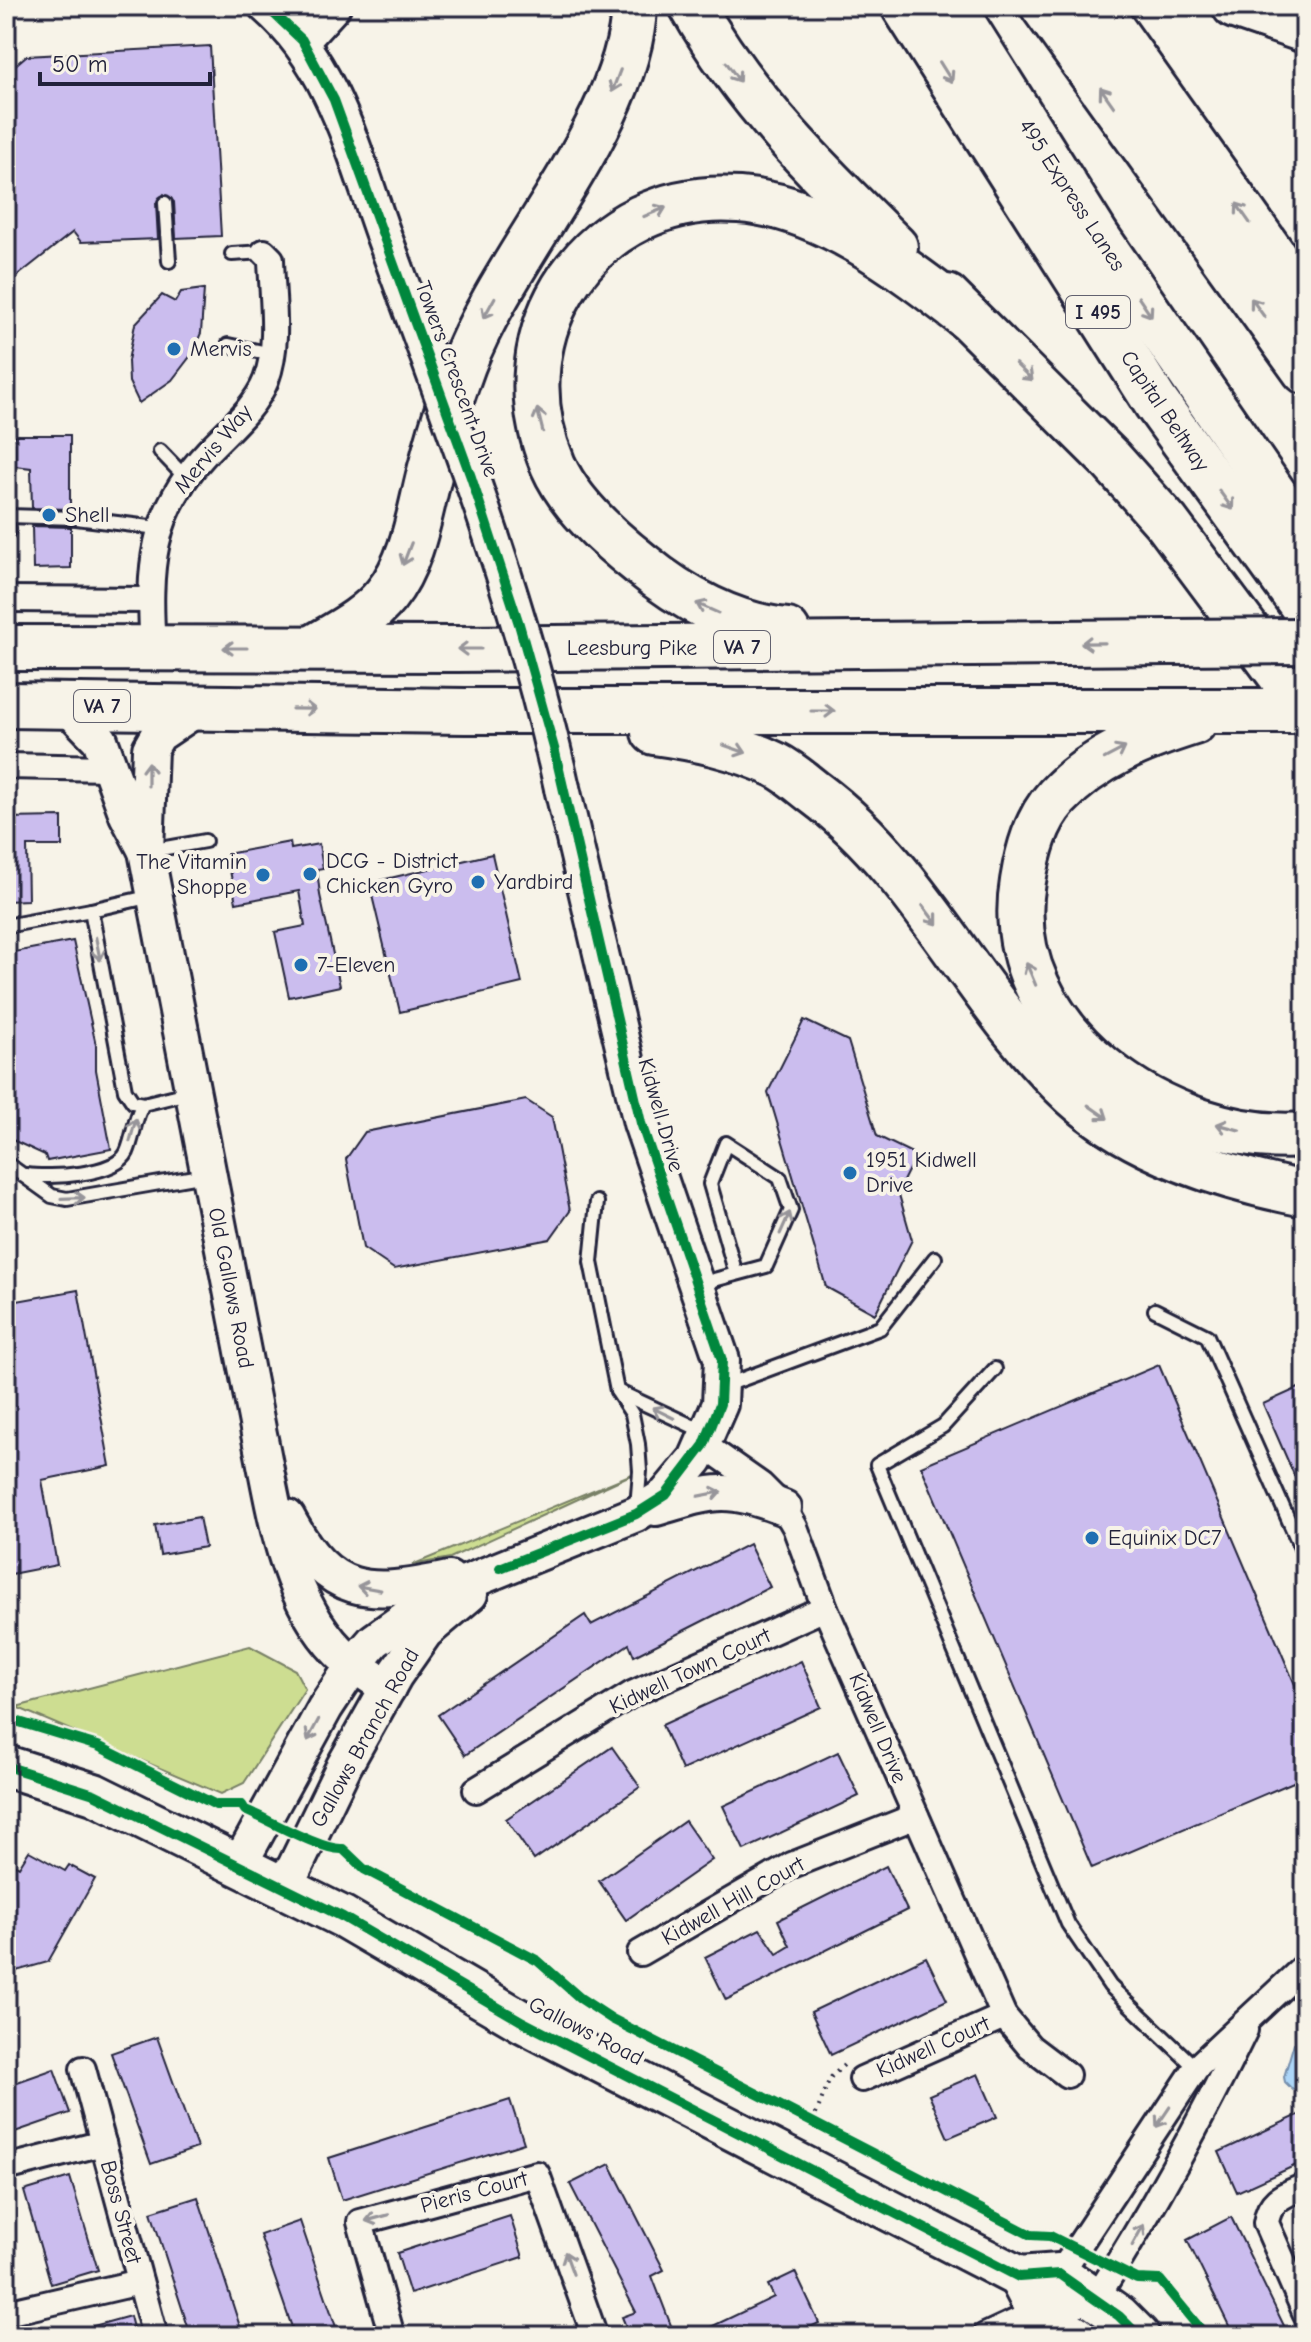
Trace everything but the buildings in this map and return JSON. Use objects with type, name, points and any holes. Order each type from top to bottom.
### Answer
[{"type":"highway","points":[[313,648],[362,619],[387,595],[406,559],[444,418],[469,351],[495,296],[603,112],[628,46],[634,6]]},
{"type":"highway","points":[[692,6],[733,73],[770,121],[1110,459],[1167,523],[1305,709]]},
{"type":"highway","name":"Capital Beltway","points":[[904,6],[1156,403],[1305,609]]},
{"type":"highway","name":"495 Express Lanes","points":[[952,6],[1097,237],[1305,539]]},
{"type":"highway","points":[[1043,6],[1305,371]]},
{"type":"highway","points":[[1096,6],[1305,300]]},
{"type":"highway","points":[[1235,6],[1305,30]]},
{"type":"highway","points":[[921,646],[776,630],[686,599],[654,575],[584,510],[554,467],[537,412],[537,357],[552,305],[578,265],[613,232],[653,210],[691,200],[742,200],[802,215],[867,246],[919,279],[968,318]]},
{"type":"highway","name":"Leesburg Pike","points":[[6,648],[921,646],[1305,641]]},
{"type":"highway","name":"VA 7","points":[[6,705],[465,711],[1305,709]]},
{"type":"highway","points":[[465,711],[702,738],[779,767],[850,819],[923,907],[1024,1041],[1075,1096],[1116,1125],[1178,1158],[1247,1183],[1305,1194]]},
{"type":"highway","points":[[1227,711],[1117,750],[1083,773],[1055,799],[1034,834],[1026,863],[1020,929],[1025,962],[1038,991],[1068,1036],[1104,1069],[1155,1102],[1232,1129],[1274,1138],[1305,1135]]},
{"type":"main road","name":"Gallows Road","points":[[6,1766],[94,1794],[343,1917],[523,2022],[1019,2277]]},
{"type":"main road","points":[[1076,2336],[1037,2312],[1019,2277],[1059,2274],[1139,2336]]},
{"type":"street","name":"Towers Crescent Drive","points":[[266,6],[302,40],[334,100],[490,533],[535,680],[562,788]]},
{"type":"street","points":[[302,40],[333,6]]},
{"type":"street","name":"Mervis Way","points":[[153,649],[150,600],[158,528],[186,478],[258,394],[272,354],[271,259],[264,252]]},
{"type":"street","points":[[6,599],[150,600]]},
{"type":"street","name":"Old Gallows Road","points":[[66,705],[95,732],[146,851],[270,1486],[291,1568],[304,1599],[338,1651],[388,1688]]},
{"type":"street","name":"Old Gallows Road","points":[[146,851],[150,749],[158,735],[198,708]]},
{"type":"street","points":[[6,766],[109,768]]},
{"type":"street","name":"Kidwell Drive","points":[[562,788],[641,1123],[715,1332],[722,1360],[724,1386],[706,1439],[761,1485],[784,1508],[795,1527],[825,1608],[1004,2016],[1030,2047],[1067,2075]]},
{"type":"street","name":"Gallows Branch Road","points":[[239,1865],[325,1708],[354,1664],[374,1641],[422,1604],[500,1568],[636,1514],[666,1495],[706,1439]]},
{"type":"street","points":[[270,1486],[291,1526],[318,1563],[339,1580],[360,1588],[382,1591],[500,1568]]},
{"type":"street","points":[[636,1514],[722,1491],[755,1496],[784,1508]]},
{"type":"street","name":"Gallows Branch Road","points":[[278,1885],[294,1869],[344,1766],[388,1688],[425,1632],[500,1568]]},
{"type":"street","name":"Kidwell Town Court","points":[[476,1790],[632,1694],[825,1608]]},
{"type":"street","name":"Kidwell Hill Court","points":[[640,1953],[792,1865],[916,1816]]},
{"type":"street","points":[[1037,2312],[1196,2068],[1305,1966]]},
{"type":"street","name":"Kidwell Court","points":[[862,2079],[1004,2016]]},
{"type":"street","points":[[985,2336],[1037,2312],[1095,2300],[1128,2251],[1192,2138],[1252,2017]]},
{"type":"street","name":"Boss Street","points":[[83,2069],[155,2336]]},
{"type":"street","name":"Boss Street","points":[[6,2168],[103,2143]]},
{"type":"street","name":"Pieris Court","points":[[392,2336],[360,2222],[537,2174],[595,2336]]},
{"type":"street","points":[[1305,2186],[1275,2199],[1268,2210],[1266,2223],[1305,2312]]},
{"type":"street","name":"Boss Street","points":[[6,2313],[140,2282]]},
{"type":"lane","points":[[165,203],[169,261]]},
{"type":"lane","points":[[232,254],[264,252]]},
{"type":"lane","points":[[228,345],[272,354]]},
{"type":"lane","points":[[160,451],[186,478]]},
{"type":"lane","points":[[8,526],[76,518],[158,528]]},
{"type":"lane","points":[[146,851],[205,841]]},
{"type":"lane","points":[[6,926],[155,896]]},
{"type":"lane","points":[[91,910],[125,1090],[133,1102],[143,1104],[193,1092]]},
{"type":"lane","points":[[23,1175],[77,1173],[118,1162],[127,1151],[143,1104]]},
{"type":"lane","points":[[696,1285],[766,1266],[791,1210],[780,1178],[726,1143],[710,1184],[736,1274]]},
{"type":"lane","points":[[6,1163],[52,1196],[67,1199],[209,1174]]},
{"type":"lane","points":[[597,1202],[591,1262],[617,1391],[632,1414],[638,1444],[640,1471],[636,1514]]},
{"type":"lane","points":[[724,1386],[880,1328],[935,1258]]},
{"type":"lane","points":[[1155,1310],[1207,1336],[1305,1557]]},
{"type":"lane","points":[[995,1369],[943,1426],[877,1465],[1068,1924],[1110,1986],[1196,2068]]},
{"type":"lane","points":[[617,1391],[706,1439]]},
{"type":"path","points":[[813,2122],[830,2078],[840,2065],[851,2060],[862,2079]]},
{"type":"path","points":[[801,2116],[826,2129]]},
{"type":"green space","points":[[637,1472],[450,1558],[412,1565]]},
{"type":"green space","points":[[250,1646],[295,1670],[305,1689],[244,1783],[221,1794],[16,1707]]},
{"type":"water","points":[[1302,2040],[1305,2088],[1293,2090],[1284,2077],[1294,2043]]},
{"type":"cycle path","points":[[266,6],[302,40],[334,100],[471,477],[519,624],[554,748],[641,1123],[722,1360],[720,1404],[704,1445],[666,1495],[636,1514],[500,1568]]},
{"type":"cycle path","points":[[6,1718],[98,1746],[216,1805],[242,1805],[245,1810],[309,1840],[343,1849],[364,1869],[538,1961],[580,1998],[612,2019],[1031,2235],[1050,2236],[1137,2279],[1160,2280],[1206,2336]]},
{"type":"cycle path","points":[[6,1766],[94,1794],[343,1917],[523,2022],[1019,2277],[1059,2274],[1119,2316],[1139,2336]]},
{"type":"place","name":"Mervis","points":[[174,349]]},
{"type":"place","name":"Shell","points":[[49,515]]},
{"type":"place","name":"DCG - District Chicken Gyro","points":[[310,874]]},
{"type":"place","name":"The Vitamin Shoppe","points":[[263,875]]},
{"type":"place","name":"Yardbird","points":[[478,882]]},
{"type":"place","name":"7-Eleven","points":[[301,965]]},
{"type":"place","name":"1951 Kidwell Drive","points":[[850,1173]]},
{"type":"place","name":"Equinix DC7","points":[[1092,1538]]}]
